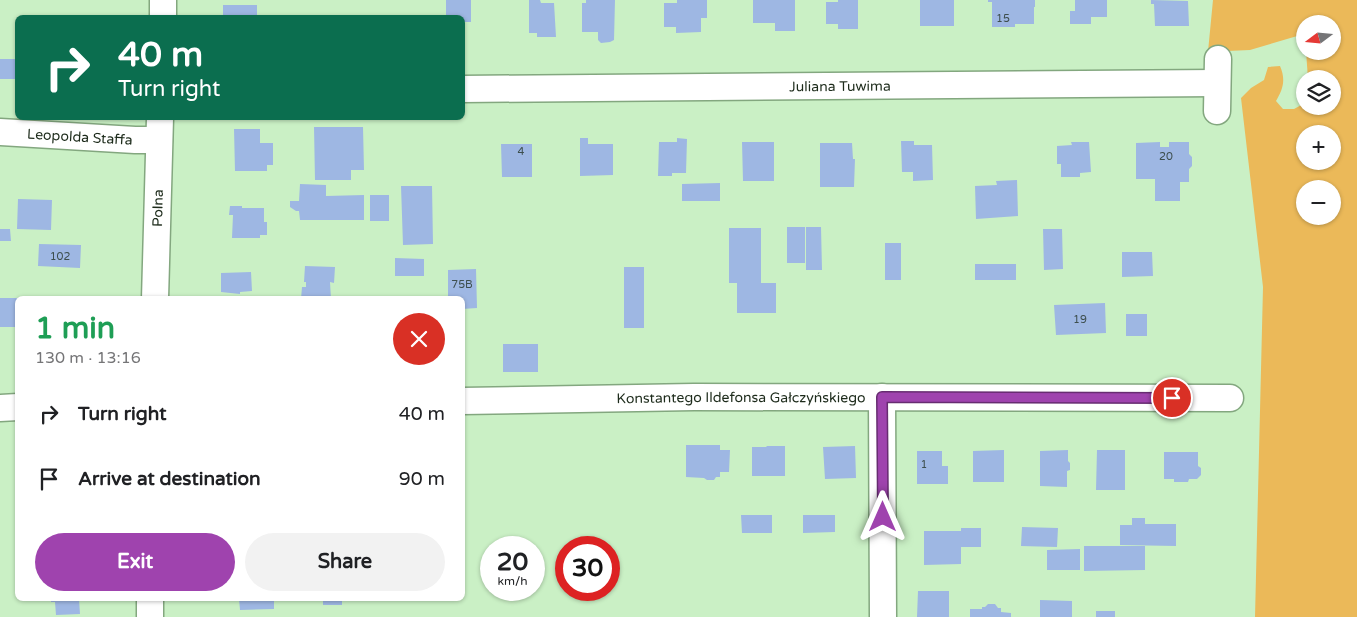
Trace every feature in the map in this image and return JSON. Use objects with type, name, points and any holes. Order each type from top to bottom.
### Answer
[{"type":"street","points":[[163,0],[163,15]]},
{"type":"street","name":"Juliana Tuwima","points":[[465,89],[1218,71],[1217,111]]},
{"type":"street","name":"Leopolda Staffa","points":[[0,132],[135,140],[159,129]]},
{"type":"street","name":"Polna","points":[[155,296],[159,129]]},
{"type":"street","name":"Konstantego Ildefonsa Gałczyńskiego","points":[[465,401],[694,397],[1230,398]]},
{"type":"street","points":[[882,397],[883,617]]},
{"type":"street","points":[[0,408],[15,407]]},
{"type":"street","points":[[150,601],[150,617]]},
{"type":"shaded area","points":[[1213,0],[1357,0],[1357,617],[1255,617],[1263,287],[1241,98],[1251,88],[1264,80],[1268,67],[1280,66],[1283,84],[1276,101],[1283,109],[1296,108],[1296,115],[1341,115],[1341,70],[1307,70],[1307,60],[1341,60],[1341,15],[1296,15],[1296,36],[1250,50],[1227,51],[1207,62]]},
{"type":"building","points":[[446,0],[471,0],[471,22],[465,22],[465,15],[446,15]]},
{"type":"building","points":[[529,0],[540,0],[541,3],[554,3],[556,37],[537,37],[537,33],[529,33]]},
{"type":"building","points":[[586,0],[615,0],[614,40],[601,43],[598,40],[598,32],[582,32],[582,3],[586,3]]},
{"type":"building","points":[[677,0],[707,0],[707,18],[701,18],[701,32],[676,33],[676,27],[664,27],[664,3],[677,3]]},
{"type":"building","points":[[753,0],[795,0],[795,31],[775,31],[775,23],[753,23]]},
{"type":"building","points":[[838,0],[858,0],[858,29],[838,29],[838,24],[826,24],[826,2],[838,2]]},
{"type":"building","points":[[920,0],[954,0],[954,26],[920,26]]},
{"type":"building","points":[[988,0],[1035,0],[1034,24],[1015,24],[1015,27],[992,27],[992,2],[988,2]]},
{"type":"building","points":[[1075,0],[1107,0],[1107,17],[1091,17],[1091,24],[1070,24],[1070,11],[1075,11]]},
{"type":"building","points":[[1151,0],[1188,1],[1189,26],[1155,26],[1154,4],[1151,4]]},
{"type":"building","points":[[223,5],[257,5],[257,15],[223,15]]},
{"type":"building","points":[[0,59],[15,59],[15,79],[0,79]]},
{"type":"building","points":[[314,127],[363,127],[364,170],[351,170],[351,180],[315,180]]},
{"type":"building","points":[[234,129],[260,129],[260,143],[273,143],[273,165],[267,165],[267,171],[235,171]]},
{"type":"building","points":[[580,138],[588,138],[588,144],[613,144],[613,175],[580,176]]},
{"type":"building","points":[[677,138],[687,139],[686,173],[658,176],[659,142],[677,142]]},
{"type":"building","points":[[901,141],[914,141],[914,145],[932,145],[933,180],[913,181],[913,172],[902,172]]},
{"type":"building","points":[[742,142],[774,142],[774,181],[743,181]]},
{"type":"building","points":[[1071,142],[1089,142],[1091,172],[1080,173],[1080,177],[1061,177],[1061,164],[1057,164],[1057,146],[1072,145]]},
{"type":"building","points":[[1160,142],[1160,147],[1169,147],[1169,142],[1189,142],[1192,166],[1189,169],[1189,182],[1180,182],[1180,201],[1155,201],[1155,179],[1136,179],[1136,143]]},
{"type":"building","points":[[820,143],[852,143],[853,159],[855,159],[854,187],[820,187]]},
{"type":"building","points":[[501,144],[532,144],[532,177],[502,177]]},
{"type":"building","points":[[1017,180],[1018,216],[976,219],[975,186],[997,185],[996,181]]},
{"type":"building","points":[[720,183],[720,201],[682,201],[682,184]]},
{"type":"building","points":[[300,184],[326,185],[326,196],[364,195],[364,220],[300,220],[299,211],[290,207],[290,201],[299,201]]},
{"type":"building","points":[[401,186],[432,186],[433,244],[403,245]]},
{"type":"building","points":[[370,195],[389,195],[389,221],[370,221]]},
{"type":"building","points":[[18,199],[52,200],[51,230],[17,229]]},
{"type":"building","points":[[230,206],[264,208],[264,222],[267,222],[267,235],[260,235],[260,238],[232,238],[233,215],[229,215]]},
{"type":"building","points":[[787,227],[805,227],[805,263],[787,263]]},
{"type":"building","points":[[806,227],[821,227],[822,270],[806,270]]},
{"type":"building","points":[[729,228],[761,228],[761,283],[776,283],[776,313],[737,313],[737,283],[729,283]]},
{"type":"building","points":[[0,229],[10,229],[11,241],[0,241]]},
{"type":"building","points":[[1043,229],[1062,229],[1063,269],[1044,270]]},
{"type":"building","points":[[885,243],[901,243],[901,280],[885,280]]},
{"type":"building","points":[[39,244],[81,245],[80,268],[38,266]]},
{"type":"building","points":[[1122,252],[1152,252],[1153,276],[1122,277]]},
{"type":"building","points":[[395,258],[424,259],[424,276],[395,276]]},
{"type":"building","points":[[975,264],[1016,264],[1016,280],[975,280]]},
{"type":"building","points":[[305,266],[335,267],[334,283],[330,282],[331,296],[301,296],[302,287],[306,287],[306,282],[304,282]]},
{"type":"building","points":[[624,267],[644,267],[644,328],[624,328]]},
{"type":"building","points":[[476,269],[477,308],[465,309],[465,296],[448,296],[448,270]]},
{"type":"building","points":[[251,272],[252,291],[240,292],[240,294],[221,292],[221,273]]},
{"type":"building","points":[[0,298],[15,298],[15,327],[0,327]]},
{"type":"building","points":[[1105,303],[1106,333],[1056,335],[1054,305]]},
{"type":"building","points":[[1126,314],[1147,314],[1147,336],[1126,336]]},
{"type":"building","points":[[503,344],[538,344],[538,372],[503,372]]},
{"type":"building","points":[[686,445],[720,445],[720,450],[730,450],[729,472],[720,472],[720,477],[716,477],[714,480],[686,477]]},
{"type":"building","points":[[785,446],[785,476],[752,476],[752,447]]},
{"type":"building","points":[[855,446],[856,478],[825,479],[823,447]]},
{"type":"building","points":[[1004,450],[1004,482],[973,482],[973,451]]},
{"type":"building","points":[[1068,450],[1070,470],[1067,471],[1067,487],[1040,486],[1040,451]]},
{"type":"building","points":[[1097,450],[1125,450],[1125,490],[1096,490]]},
{"type":"building","points":[[917,451],[942,451],[942,466],[948,466],[948,484],[917,484]]},
{"type":"building","points":[[1164,452],[1198,452],[1198,466],[1201,468],[1201,475],[1197,479],[1189,479],[1188,482],[1174,482],[1174,479],[1164,479]]},
{"type":"building","points":[[741,515],[772,515],[772,533],[742,533]]},
{"type":"building","points":[[803,515],[835,515],[835,532],[803,533]]},
{"type":"building","points":[[1132,518],[1145,518],[1145,524],[1176,524],[1176,546],[1120,545],[1120,525],[1132,525]]},
{"type":"building","points":[[1022,527],[1058,528],[1057,547],[1021,546]]},
{"type":"building","points":[[961,528],[981,528],[981,547],[961,547],[961,564],[924,565],[924,531],[961,531]]},
{"type":"building","points":[[1084,546],[1145,546],[1145,570],[1084,571]]},
{"type":"building","points":[[1080,549],[1080,570],[1047,570],[1047,550]]},
{"type":"building","points":[[918,591],[949,591],[949,617],[917,617]]},
{"type":"building","points":[[1040,600],[1072,601],[1072,617],[1040,617]]},
{"type":"building","points":[[79,601],[80,614],[56,615],[55,602],[51,602]]},
{"type":"building","points":[[239,601],[274,601],[274,609],[240,610]]},
{"type":"building","points":[[323,601],[342,601],[342,605],[323,605]]},
{"type":"building","points":[[988,604],[995,604],[998,608],[1001,608],[1001,612],[1011,613],[1011,617],[970,617],[970,609],[982,609],[982,607]]},
{"type":"building","points":[[1096,611],[1115,611],[1115,617],[1096,617]]},
{"type":"route","points":[[883,517],[882,397],[1172,398]]}]
